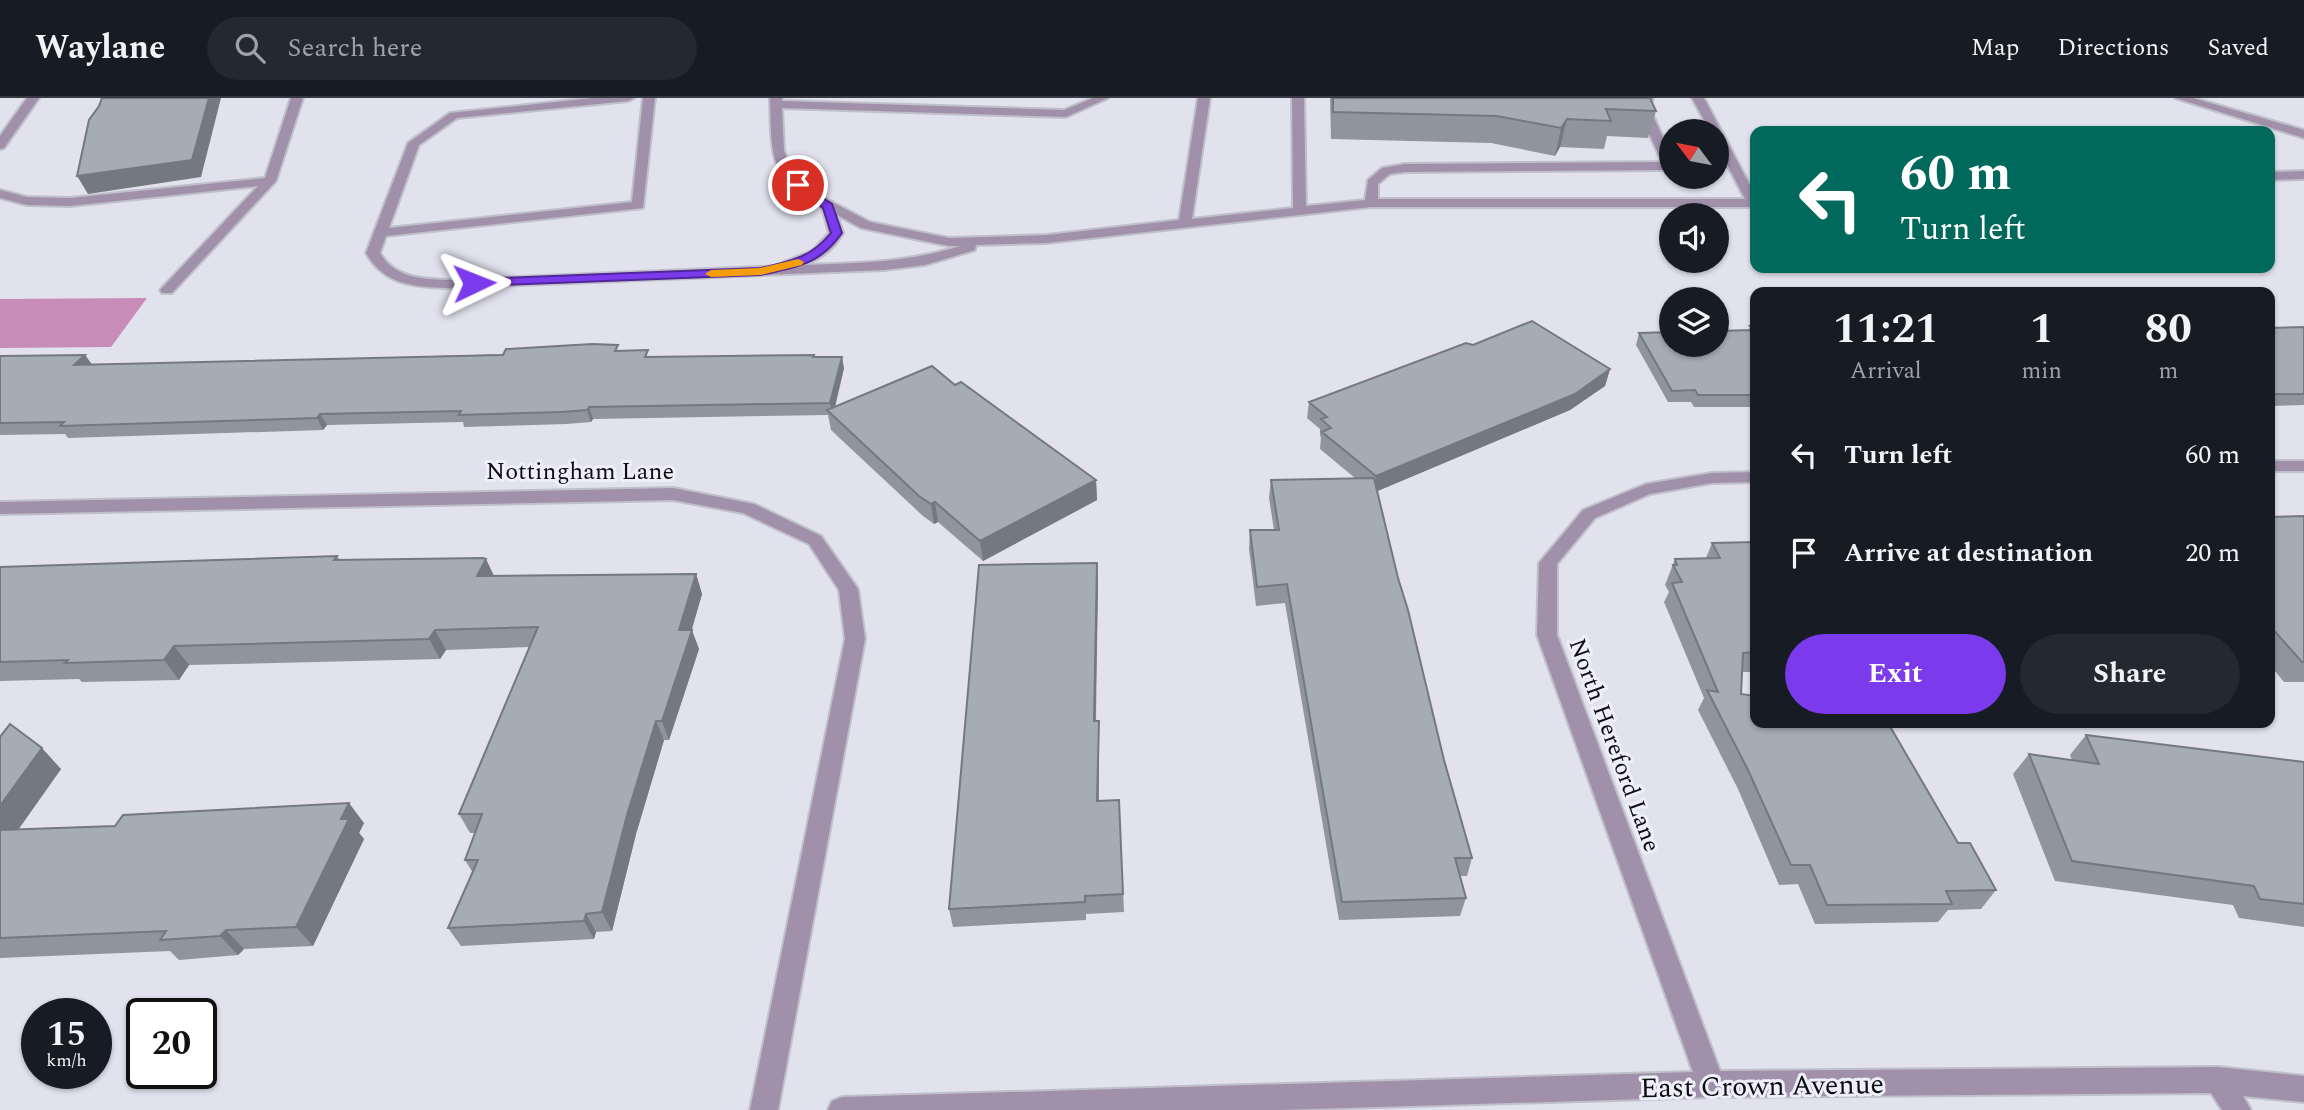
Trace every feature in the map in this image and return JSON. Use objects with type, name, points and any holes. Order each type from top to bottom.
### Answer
[{"type":"street","points":[[0,145],[33,98]]},
{"type":"street","points":[[167,290],[270,181],[297,98]]},
{"type":"street","points":[[628,98],[454,115],[414,143],[380,233],[638,205],[649,98]]},
{"type":"street","points":[[1102,98],[1066,114],[776,101],[778,151],[786,174],[810,196],[828,206],[866,225],[949,242],[1047,239],[1371,203],[1750,203]]},
{"type":"street","points":[[1185,223],[1204,98]]},
{"type":"street","points":[[1298,98],[1300,210]]},
{"type":"street","points":[[1647,98],[1643,107],[1659,142]]},
{"type":"street","points":[[1698,98],[1709,119]]},
{"type":"street","points":[[2181,98],[2220,104],[2304,134]]},
{"type":"street","points":[[1729,158],[1750,196]]},
{"type":"street","points":[[1371,203],[1372,183],[1386,171],[1405,168],[1659,166]]},
{"type":"street","points":[[2275,176],[2304,176]]},
{"type":"street","points":[[0,194],[26,201],[70,202],[270,181]]},
{"type":"street","points":[[761,272],[791,265],[823,251],[836,233],[828,206]]},
{"type":"street","points":[[2275,466],[2304,466]]},
{"type":"street","name":"North Hereford Lane","points":[[1711,1084],[1547,635],[1548,563],[1589,514],[1646,489],[1712,478],[1750,477]]},
{"type":"street","name":"Nottingham Lane","points":[[0,508],[673,494],[748,508],[815,540],[848,589],[855,639],[764,1110]]},
{"type":"street","points":[[2218,1080],[2237,1110]]},
{"type":"street","name":"East Crown Avenue","points":[[842,1110],[1711,1084],[2218,1080],[2304,1089]]},
{"type":"lane","points":[[380,233],[373,253],[378,266],[393,276],[418,282],[448,284],[884,266],[925,261],[984,243]]},
{"type":"shaded area","points":[[147,298],[111,347],[0,348],[0,299]]},
{"type":"building","points":[[102,98],[209,98],[192,160],[77,176],[89,120]]},
{"type":"building","points":[[1333,98],[1650,98],[1656,111],[1606,109],[1611,121],[1567,119],[1561,128],[1497,116],[1333,112]]},
{"type":"building","points":[[1532,321],[1610,369],[1575,394],[1376,476],[1322,432],[1331,428],[1321,419],[1327,417],[1309,402],[1466,343],[1473,345]]},
{"type":"building","points":[[2304,327],[2304,394],[2275,394],[2275,328]]},
{"type":"building","points":[[1750,330],[1750,395],[1698,395],[1695,390],[1672,391],[1639,333],[1659,332],[1659,357],[1729,357],[1729,331]]},
{"type":"building","points":[[618,345],[615,351],[648,350],[645,357],[842,357],[830,403],[589,407],[587,410],[561,412],[459,415],[461,411],[320,414],[317,418],[60,426],[64,422],[0,423],[0,356],[85,355],[74,365],[503,355],[506,349]]},
{"type":"building","points":[[932,366],[955,385],[961,382],[1096,480],[980,541],[935,502],[931,504],[919,496],[827,410]]},
{"type":"building","points":[[1374,478],[1444,760],[1472,858],[1455,858],[1466,898],[1342,902],[1287,584],[1257,587],[1250,530],[1279,530],[1271,480]]},
{"type":"building","points":[[2304,516],[2304,662],[2275,632],[2275,517]]},
{"type":"building","points":[[1750,542],[1750,652],[1743,653],[1741,694],[1750,695],[1750,728],[1891,728],[1958,843],[1970,843],[1996,890],[1946,891],[1952,904],[1827,905],[1810,865],[1791,865],[1748,770],[1707,690],[1718,692],[1672,583],[1682,582],[1673,565],[1677,565],[1675,559],[1720,558],[1712,543]]},
{"type":"building","points":[[337,556],[334,560],[486,559],[477,576],[696,574],[679,630],[692,630],[662,721],[656,721],[627,815],[602,912],[586,914],[584,921],[448,928],[478,860],[465,860],[482,814],[459,814],[538,627],[435,630],[429,639],[174,646],[164,660],[0,662],[0,567]]},
{"type":"building","points":[[1097,563],[1094,721],[1099,721],[1097,801],[1119,800],[1123,894],[1085,896],[1085,902],[949,909],[979,565]]},
{"type":"building","points":[[10,724],[42,748],[0,806],[0,737]]},
{"type":"building","points":[[2086,735],[2304,762],[2304,904],[2260,899],[2254,886],[2072,861],[2029,754],[2099,764]]},
{"type":"building","points":[[349,803],[341,819],[349,819],[296,927],[226,930],[220,936],[160,940],[166,931],[0,938],[0,830],[115,826],[123,815]]},
{"type":"slow traffic","points":[[711,274],[761,272],[798,262]]},
{"type":"route","points":[[474,283],[761,272],[791,265],[823,251],[836,233],[828,206],[810,196],[798,185]]}]
